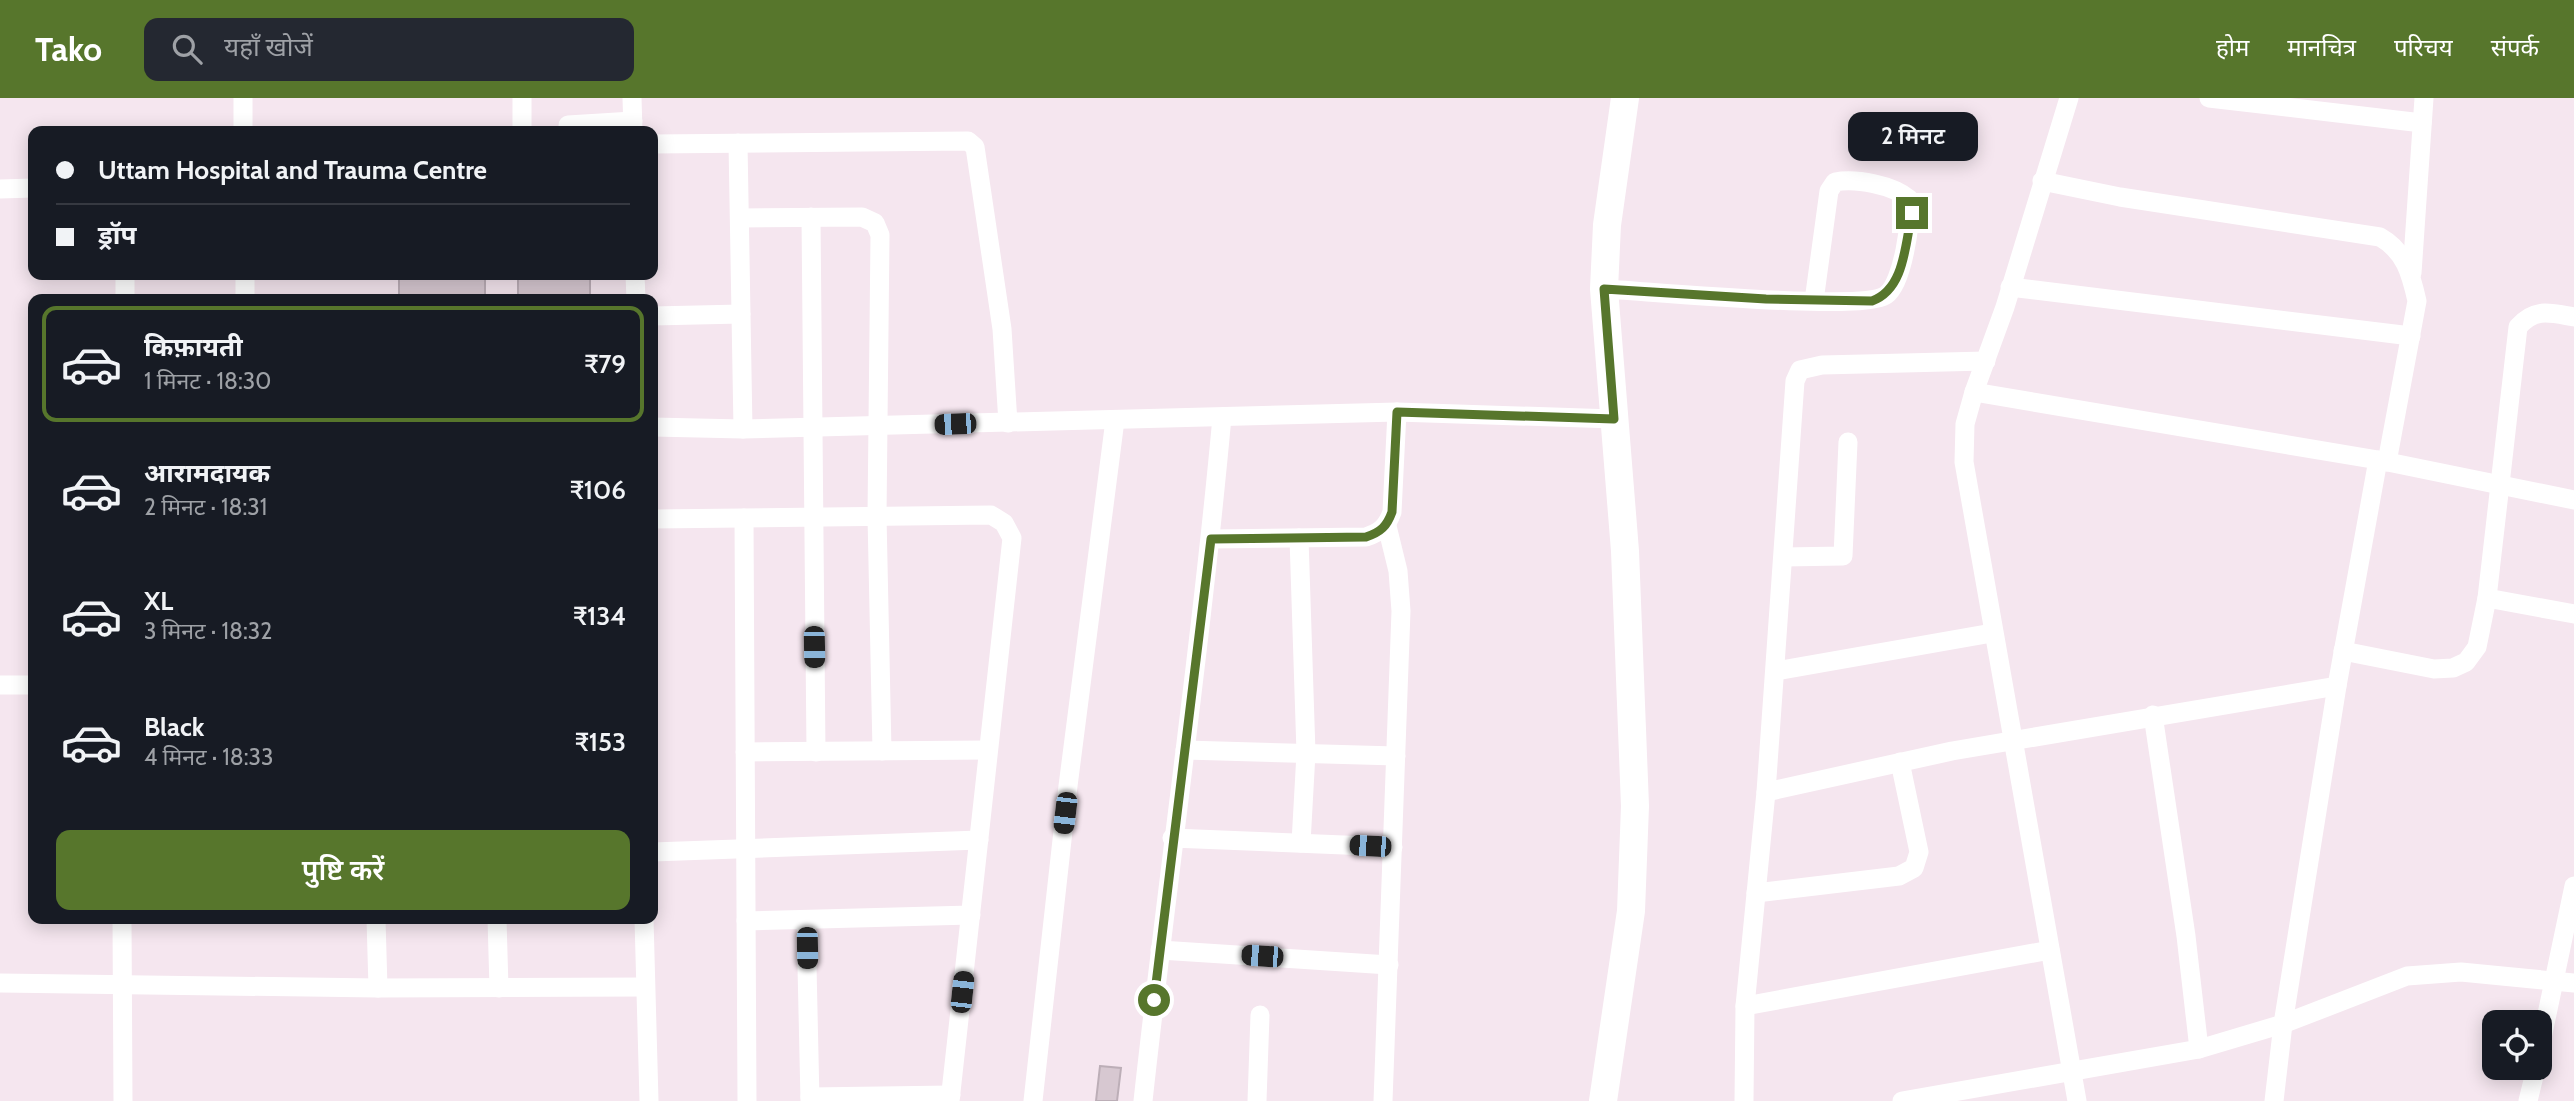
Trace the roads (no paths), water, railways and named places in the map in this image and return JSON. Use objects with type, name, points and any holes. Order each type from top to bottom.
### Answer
[{"type":"street","points":[[243,98],[243,126]]},
{"type":"street","points":[[522,98],[522,126]]},
{"type":"street","points":[[568,125],[633,126],[632,98]]},
{"type":"street","points":[[1603,1101],[1631,911],[1635,806],[1625,551],[1604,289],[1607,225],[1625,98]]},
{"type":"street","points":[[2069,98],[1974,392],[1965,424],[1964,462],[2077,1101]]},
{"type":"street","points":[[2209,98],[2422,123]]},
{"type":"street","points":[[2412,277],[2424,98]]},
{"type":"street","points":[[658,144],[968,141],[975,147],[1002,329],[1008,423]]},
{"type":"street","points":[[738,143],[743,429]]},
{"type":"street","points":[[1604,289],[1814,301],[1872,301],[1892,289],[1912,213],[1909,199],[1900,191],[1846,180],[1835,182],[1829,191],[1814,301]]},
{"type":"street","points":[[2042,181],[2120,197],[2380,237],[2396,245],[2412,277],[2417,301],[2343,651],[2283,1024],[2274,1101]]},
{"type":"street","points":[[0,189],[28,188]]},
{"type":"street","points":[[811,216],[816,752]]},
{"type":"street","points":[[740,218],[862,217],[875,223],[880,235],[877,516],[882,751]]},
{"type":"street","points":[[2010,287],[2411,336]]},
{"type":"street","points":[[2343,651],[2434,669],[2453,668],[2466,662],[2477,647],[2487,598],[2518,327],[2528,316],[2543,311],[2574,317]]},
{"type":"street","points":[[658,316],[741,314]]},
{"type":"street","points":[[1744,1101],[1745,1006],[1776,671],[1795,381],[1800,370],[1822,365],[1986,361]]},
{"type":"street","points":[[1974,392],[2383,461],[2574,500]]},
{"type":"street","points":[[658,427],[812,428],[1397,412],[1614,419]]},
{"type":"street","points":[[1383,1101],[1401,611],[1398,571],[1387,526],[1392,512],[1397,412]]},
{"type":"street","points":[[1143,1101],[1172,838],[1211,539],[1222,417]]},
{"type":"street","points":[[1033,1101],[1068,786],[1115,420]]},
{"type":"street","points":[[1784,557],[1843,556],[1848,442]]},
{"type":"street","points":[[658,519],[990,515],[1004,523],[1012,538],[951,1098],[810,1099],[806,921]]},
{"type":"street","points":[[744,518],[747,1101]]},
{"type":"street","points":[[1211,539],[1366,537],[1387,526]]},
{"type":"street","points":[[1299,538],[1306,753],[1301,843]]},
{"type":"street","points":[[2487,598],[2574,614]]},
{"type":"street","points":[[1776,671],[1992,632]]},
{"type":"street","points":[[0,685],[28,685]]},
{"type":"street","points":[[1766,792],[1900,762],[2153,715],[2337,686]]},
{"type":"street","points":[[2153,715],[2186,936],[2199,1049]]},
{"type":"street","points":[[745,752],[988,750]]},
{"type":"street","points":[[1185,750],[1396,756]]},
{"type":"street","points":[[1756,893],[1899,876],[1914,868],[1919,852],[1900,762]]},
{"type":"street","points":[[1172,838],[1393,847]]},
{"type":"street","points":[[658,852],[979,840]]},
{"type":"street","points":[[2548,1010],[2574,886]]},
{"type":"street","points":[[746,921],[971,915]]},
{"type":"street","points":[[122,924],[123,1101]]},
{"type":"street","points":[[376,924],[377,988]]},
{"type":"street","points":[[497,924],[499,988]]},
{"type":"street","points":[[644,924],[649,1101]]},
{"type":"street","points":[[1160,950],[1389,964]]},
{"type":"street","points":[[1745,1006],[2050,950]]},
{"type":"street","points":[[1902,1101],[1953,1097],[2199,1049],[2283,1024],[2343,999],[2420,974],[2461,972],[2574,983]]},
{"type":"street","points":[[0,983],[645,988]]},
{"type":"street","points":[[1257,1101],[1260,1015]]},
{"type":"street","points":[[2528,1101],[2533,1080]]}]
